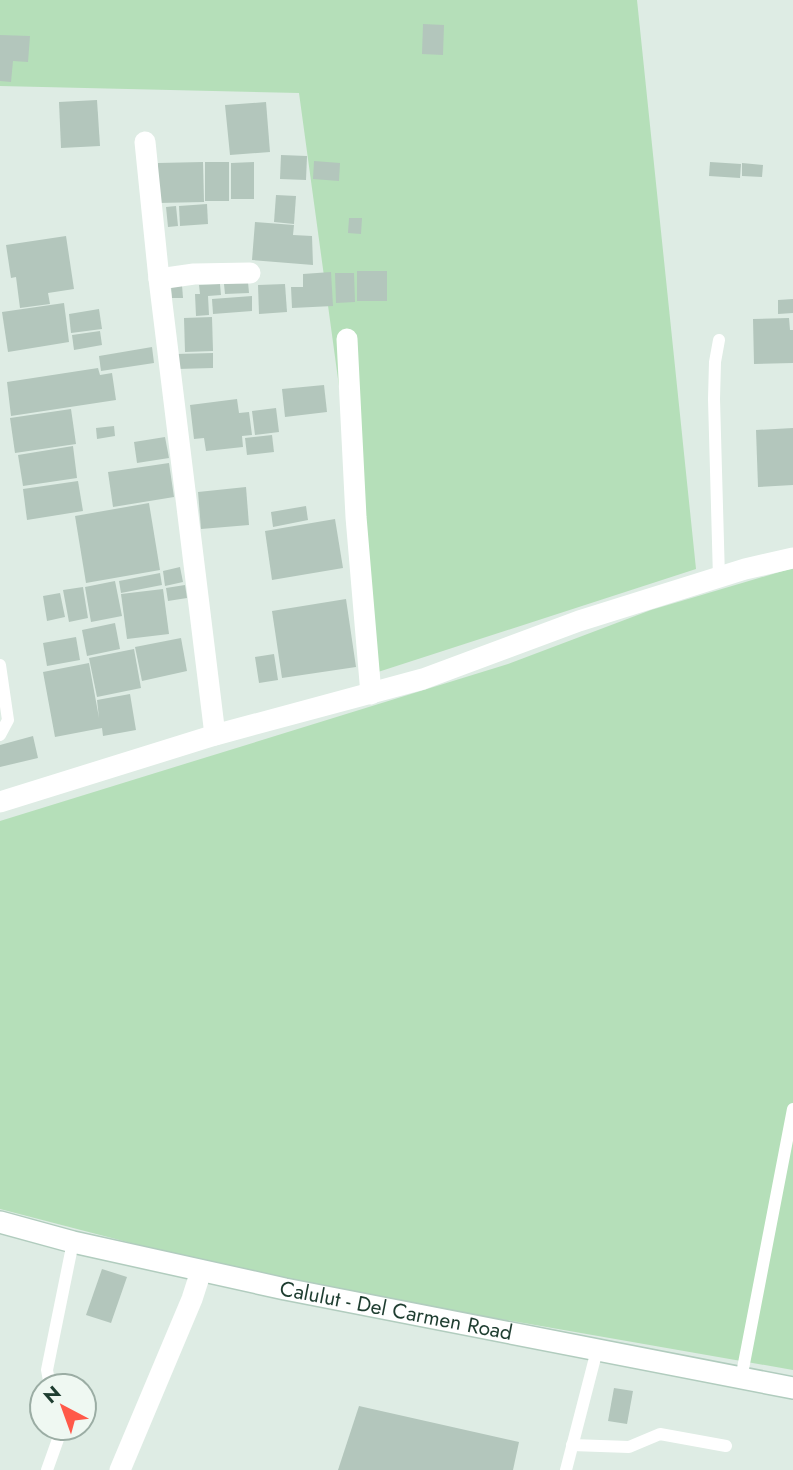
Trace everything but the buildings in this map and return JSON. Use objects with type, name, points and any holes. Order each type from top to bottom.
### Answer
[{"type":"street","points":[[145,142],[159,279],[215,735]]},
{"type":"street","points":[[159,279],[194,274],[250,273]]},
{"type":"street","points":[[347,339],[356,517],[371,694]]},
{"type":"street","points":[[0,802],[215,735],[423,679],[579,621],[793,558]]},
{"type":"street","name":"Calulut - Del Carmen Road","points":[[0,1222],[73,1242],[201,1271],[793,1388]]},
{"type":"street","points":[[120,1470],[192,1299],[201,1271]]},
{"type":"lane","points":[[719,340],[713,399],[719,578]]},
{"type":"lane","points":[[0,665],[8,720],[0,735]]},
{"type":"lane","points":[[741,1379],[793,1109]]},
{"type":"lane","points":[[47,1372],[73,1242]]},
{"type":"lane","points":[[566,1470],[597,1350]]},
{"type":"lane","points":[[572,1445],[629,1447],[660,1434],[726,1446]]},
{"type":"lane","points":[[47,1470],[57,1442]]},
{"type":"green space","points":[[0,0],[637,0],[696,569],[378,672],[299,93],[0,86]]},
{"type":"green space","points":[[793,568],[793,1370],[374,1297],[208,1263],[0,1209],[0,821],[508,664],[651,610]]}]
